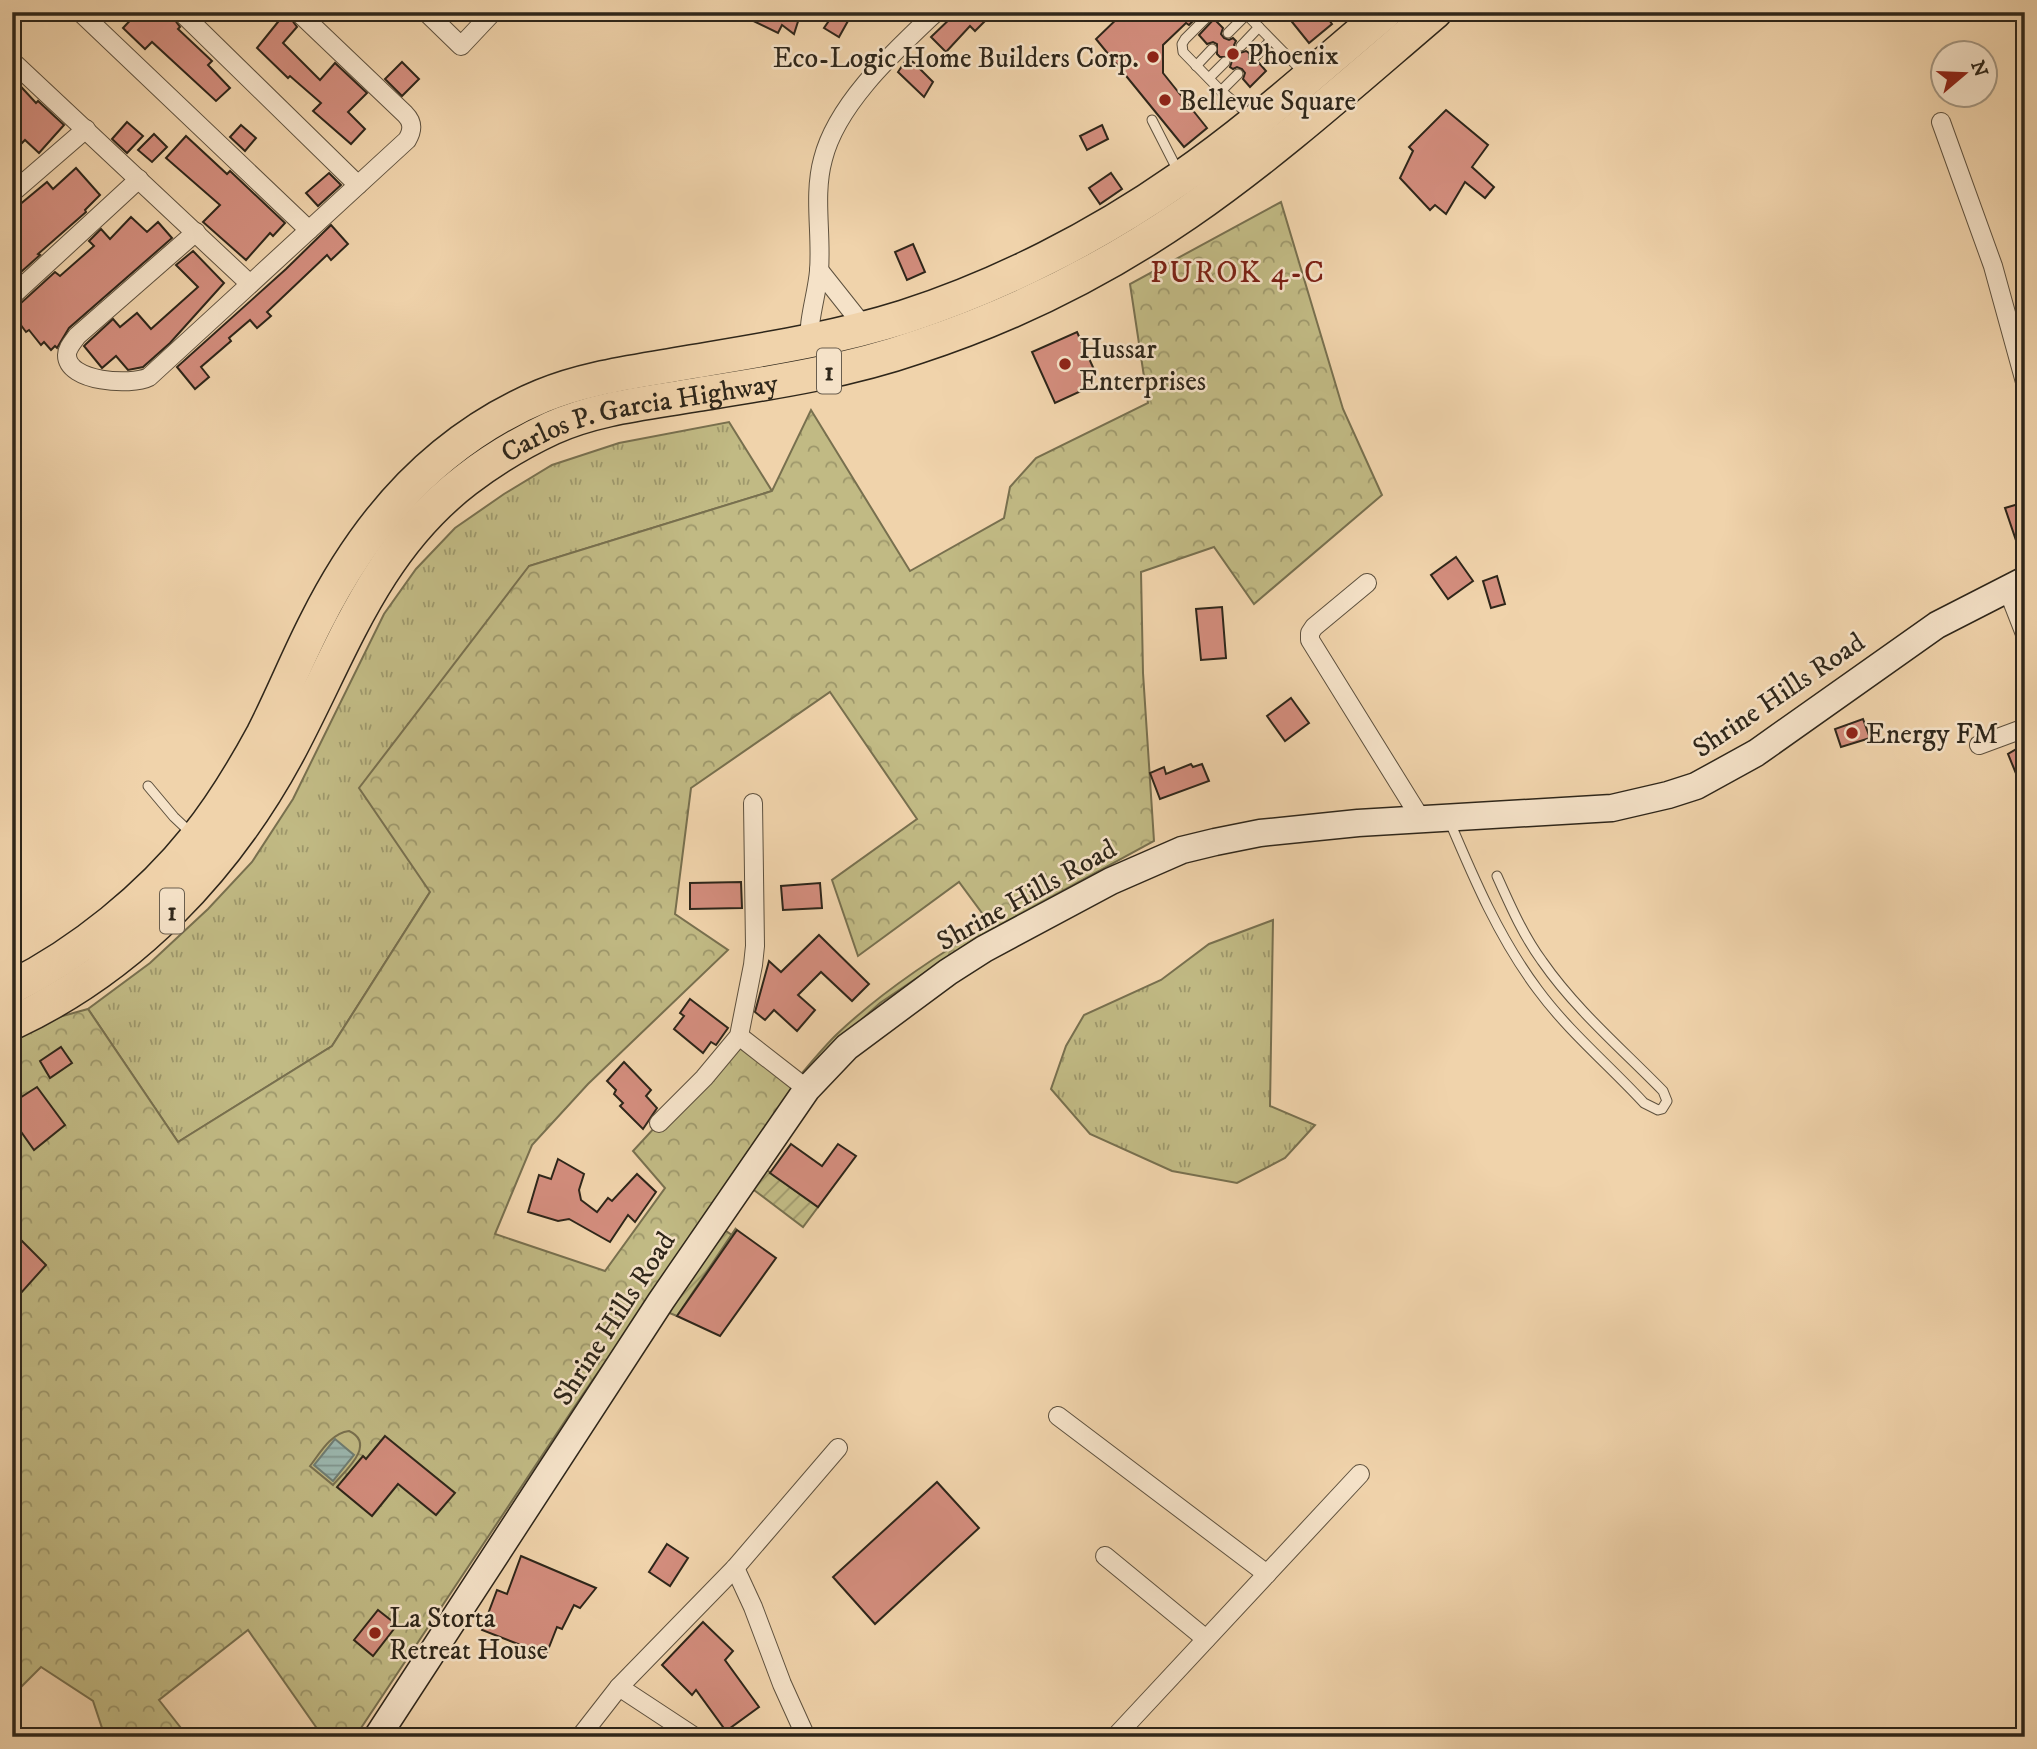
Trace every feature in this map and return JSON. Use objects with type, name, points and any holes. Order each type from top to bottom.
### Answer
[{"type":"highway","name":"Carlos P. Garcia Highway","points":[[12,987],[58,961],[116,918],[141,896],[207,849],[258,802],[288,753],[342,640],[372,585],[432,511],[463,482],[490,462],[554,427],[589,416],[632,405],[816,374],[873,360],[966,330],[1013,310],[1119,256],[1168,226],[1242,173],[1385,12]]},
{"type":"highway","name":"Carlos P. Garcia Highway","points":[[12,1023],[74,990],[161,921],[207,849],[234,782],[262,734],[316,621],[348,564],[403,495],[444,455],[474,433],[542,396],[580,384],[625,373],[809,342],[929,308],[1001,279],[1104,226],[1181,179],[1256,121],[1319,88],[1435,12]]},
{"type":"street","points":[[80,12],[309,230]]},
{"type":"street","points":[[181,12],[358,185]]},
{"type":"street","points":[[196,232],[77,336],[67,356],[75,370],[103,380],[124,383],[140,382],[149,377],[407,140],[411,133],[410,119],[298,12]]},
{"type":"street","points":[[425,12],[461,46],[493,12]]},
{"type":"street","points":[[816,374],[809,342],[819,270],[822,160],[831,137],[860,92],[936,12]]},
{"type":"street","points":[[12,61],[250,284]]},
{"type":"street","points":[[1941,122],[1993,266],[2025,382]]},
{"type":"street","points":[[12,193],[86,129]]},
{"type":"street","points":[[12,296],[139,179]]},
{"type":"street","points":[[819,270],[864,328],[873,360]]},
{"type":"street","points":[[1367,583],[1314,627],[1310,640],[1421,819]]},
{"type":"street","points":[[2016,584],[2025,634]]},
{"type":"street","name":"Shrine Hills Road","points":[[377,1737],[661,1301],[745,1187],[807,1089],[847,1048],[948,972],[1031,923],[1182,850],[1260,833],[1305,827],[1612,808],[1696,786],[1756,754],[1937,625],[2016,584]]},
{"type":"street","points":[[1979,745],[2025,728]]},
{"type":"street","points":[[659,1123],[704,1078],[740,1035],[755,946],[753,803]]},
{"type":"street","points":[[740,1035],[807,1089]]},
{"type":"street","points":[[1058,1416],[1267,1574]]},
{"type":"street","points":[[580,1737],[619,1687],[735,1568],[838,1448]]},
{"type":"street","points":[[1115,1737],[1360,1474]]},
{"type":"street","points":[[1105,1556],[1206,1639]]},
{"type":"street","points":[[735,1568],[753,1606],[782,1684],[807,1737]]},
{"type":"street","points":[[619,1687],[695,1737]]},
{"type":"lane","points":[[1212,12],[1182,44],[1184,52],[1256,121]]},
{"type":"lane","points":[[1228,33],[1245,13],[1319,88]]},
{"type":"lane","points":[[1241,46],[1259,27]]},
{"type":"lane","points":[[1254,58],[1271,40]]},
{"type":"lane","points":[[1196,66],[1212,49]]},
{"type":"lane","points":[[1209,78],[1225,62]]},
{"type":"lane","points":[[1222,91],[1238,74]]},
{"type":"lane","points":[[1152,120],[1181,179]]},
{"type":"lane","points":[[148,786],[174,817],[207,849]]},
{"type":"lane","points":[[1448,818],[1495,923],[1538,991],[1566,1024],[1644,1103],[1658,1110],[1662,1109],[1667,1101],[1663,1091],[1586,1014],[1542,961],[1525,936],[1497,876]]},
{"type":"green space","points":[[1281,202],[1343,409],[1382,495],[1254,604],[1214,547],[1141,572],[1143,673],[1154,841],[976,938],[880,1003],[830,1048],[791,1095],[583,1394],[355,1737],[323,1737],[248,1630],[159,1700],[188,1737],[105,1737],[93,1701],[41,1667],[12,1696],[12,1030],[88,1009],[178,1142],[332,1046],[430,892],[359,788],[529,566],[772,491],[811,410],[910,571],[1004,518],[1010,487],[1036,458],[1148,403],[1130,284]],"holes":[[[830,692],[917,819],[832,880],[858,956],[959,882],[990,924],[930,961],[872,1004],[836,1035],[796,1080],[739,1036],[633,1151],[665,1188],[605,1271],[495,1234],[532,1145],[588,1084],[728,950],[675,914],[691,788]]]},
{"type":"green space","points":[[729,422],[772,491],[529,566],[430,892],[332,1046],[178,1142],[88,1009],[150,963],[208,909],[252,862],[293,799],[384,614],[416,569],[455,528],[552,465],[619,443]]},
{"type":"green space","points":[[1273,920],[1270,1106],[1315,1125],[1285,1158],[1237,1183],[1172,1171],[1090,1134],[1051,1089],[1066,1046],[1084,1015],[1161,980],[1209,944]]},
{"type":"green space","points":[[764,1168],[818,1207],[803,1227],[750,1187]]},
{"type":"green space","points":[[723,1229],[732,1235],[677,1316],[667,1312]]},
{"type":"green space","points":[[349,1431],[357,1436],[359,1450],[351,1465],[333,1485],[310,1466],[331,1440]]},
{"type":"water","points":[[335,1439],[354,1455],[333,1481],[314,1465]]},
{"type":"building","points":[[138,12],[169,12],[180,27],[178,29],[212,61],[208,65],[230,88],[216,101],[152,42],[145,49],[123,28]]},
{"type":"building","points":[[286,12],[297,27],[283,43],[320,80],[335,63],[367,93],[348,112],[365,129],[351,144],[313,111],[321,103],[290,76],[288,78],[257,48]]},
{"type":"building","points":[[735,12],[801,12],[794,34],[782,25],[778,33]]},
{"type":"building","points":[[835,12],[853,12],[839,37],[824,28]]},
{"type":"building","points":[[957,12],[994,12],[975,31],[970,26],[946,52],[931,37]]},
{"type":"building","name":"Bellevue Square","points":[[1124,12],[1202,12],[1163,45],[1163,73],[1207,128],[1184,147],[1096,39]]},
{"type":"building","name":"Bellevue Square","points":[[1284,12],[1323,12],[1332,24],[1309,43]]},
{"type":"building","name":"Phoenix","points":[[1214,19],[1223,28],[1221,34],[1224,38],[1233,38],[1236,41],[1236,51],[1249,53],[1249,63],[1259,63],[1266,71],[1250,87],[1243,79],[1245,73],[1242,69],[1230,67],[1232,61],[1229,57],[1220,57],[1217,54],[1217,44],[1207,44],[1199,35]]},
{"type":"building","points":[[908,57],[933,82],[924,97],[898,72]]},
{"type":"building","points":[[402,62],[419,79],[402,96],[385,79]]},
{"type":"building","points":[[12,77],[36,103],[38,101],[64,125],[39,153],[25,140],[12,153]]},
{"type":"building","points":[[1446,110],[1488,145],[1472,167],[1494,187],[1485,198],[1465,182],[1446,214],[1435,205],[1430,210],[1400,178],[1413,151],[1409,147]]},
{"type":"building","points":[[127,122],[143,136],[127,153],[112,139]]},
{"type":"building","points":[[241,125],[256,138],[245,151],[230,137]]},
{"type":"building","points":[[1102,125],[1108,139],[1087,150],[1080,136]]},
{"type":"building","points":[[154,134],[167,147],[152,162],[138,150]]},
{"type":"building","points":[[186,136],[227,174],[230,171],[285,223],[273,236],[270,233],[246,260],[203,222],[220,205],[166,158]]},
{"type":"building","points":[[76,168],[100,195],[86,212],[12,280],[12,211],[47,182],[53,189]]},
{"type":"building","points":[[329,173],[341,185],[318,206],[306,193]]},
{"type":"building","points":[[1111,173],[1122,189],[1100,204],[1089,188]]},
{"type":"building","points":[[131,217],[147,232],[158,222],[172,238],[69,328],[57,348],[55,346],[51,350],[44,342],[41,345],[29,330],[26,332],[12,313],[12,307],[20,304],[55,272],[60,276],[94,246],[89,241],[101,229],[110,239]]},
{"type":"building","points":[[331,225],[348,244],[331,260],[327,255],[267,312],[271,316],[257,328],[250,320],[229,338],[231,341],[201,367],[209,377],[195,389],[177,367]]},
{"type":"building","points":[[913,244],[925,272],[907,280],[895,252]]},
{"type":"building","points":[[193,251],[224,283],[170,343],[143,367],[128,370],[116,356],[102,368],[84,346],[113,319],[120,327],[137,313],[151,329],[198,287],[176,265]]},
{"type":"building","name":"Hussar Enterprises","points":[[1077,332],[1097,376],[1089,380],[1092,386],[1055,403],[1032,352]]},
{"type":"building","points":[[2025,502],[2025,558],[2022,558],[2005,508]]},
{"type":"building","points":[[1456,557],[1473,581],[1448,599],[1431,575]]},
{"type":"building","points":[[1497,576],[1505,604],[1491,608],[1483,581]]},
{"type":"building","points":[[1222,607],[1226,658],[1201,660],[1196,609]]},
{"type":"building","points":[[1291,698],[1309,723],[1285,741],[1267,716]]},
{"type":"building","name":"Energy FM","points":[[1863,719],[1870,738],[1841,747],[1835,729]]},
{"type":"building","points":[[2025,744],[2025,793],[2024,793],[2008,754]]},
{"type":"building","points":[[1191,764],[1193,767],[1202,764],[1209,781],[1160,799],[1150,773],[1164,767],[1166,774]]},
{"type":"building","points":[[741,882],[742,908],[690,909],[690,883]]},
{"type":"building","points":[[820,883],[822,908],[783,910],[781,886]]},
{"type":"building","points":[[819,935],[869,984],[852,1001],[821,972],[798,995],[815,1010],[797,1031],[774,1010],[765,1020],[755,1012],[769,961],[781,972]]},
{"type":"building","points":[[690,999],[728,1028],[716,1045],[711,1042],[703,1053],[674,1029],[684,1016],[680,1013]]},
{"type":"building","points":[[61,1047],[72,1063],[50,1078],[40,1061]]},
{"type":"building","points":[[624,1062],[651,1090],[646,1096],[657,1108],[643,1129],[620,1106],[623,1103],[607,1081]]},
{"type":"building","points":[[37,1087],[65,1125],[34,1150],[12,1119],[12,1103]]},
{"type":"building","points":[[791,1144],[822,1166],[838,1144],[856,1156],[818,1207],[770,1173]]},
{"type":"building","points":[[558,1159],[584,1174],[579,1190],[581,1200],[597,1212],[608,1198],[612,1201],[637,1174],[656,1192],[635,1222],[628,1215],[610,1242],[569,1219],[558,1221],[528,1212],[539,1175],[551,1179]]},
{"type":"building","points":[[737,1230],[776,1258],[720,1336],[677,1316]]},
{"type":"building","points":[[12,1231],[46,1265],[12,1303]]},
{"type":"building","points":[[385,1436],[455,1493],[436,1515],[398,1484],[372,1516],[337,1487],[363,1456],[366,1459]]},
{"type":"building","points":[[937,1482],[979,1528],[875,1624],[833,1577]]},
{"type":"building","points":[[667,1544],[688,1558],[670,1586],[649,1572]]},
{"type":"building","points":[[521,1556],[596,1588],[580,1608],[574,1605],[562,1629],[557,1627],[546,1655],[482,1630],[497,1590],[507,1594]]},
{"type":"building","name":"La Storta Retreat House","points":[[378,1610],[397,1625],[373,1656],[354,1640]]},
{"type":"building","points":[[703,1622],[733,1651],[725,1660],[759,1707],[726,1731],[696,1690],[692,1695],[662,1665]]},
{"type":"place","name":"Phoenix","points":[[1233,54]]},
{"type":"place","name":"Eco-Logic Home Builders Corp.","points":[[1153,57]]},
{"type":"place","name":"Bellevue Square","points":[[1165,100]]},
{"type":"place","name":"Hussar Enterprises","points":[[1065,364]]},
{"type":"place","name":"Energy FM","points":[[1852,733]]},
{"type":"place","name":"La Storta Retreat House","points":[[375,1633]]},
{"type":"district","name":"PUROK 4-C","points":[[1238,272]]}]
